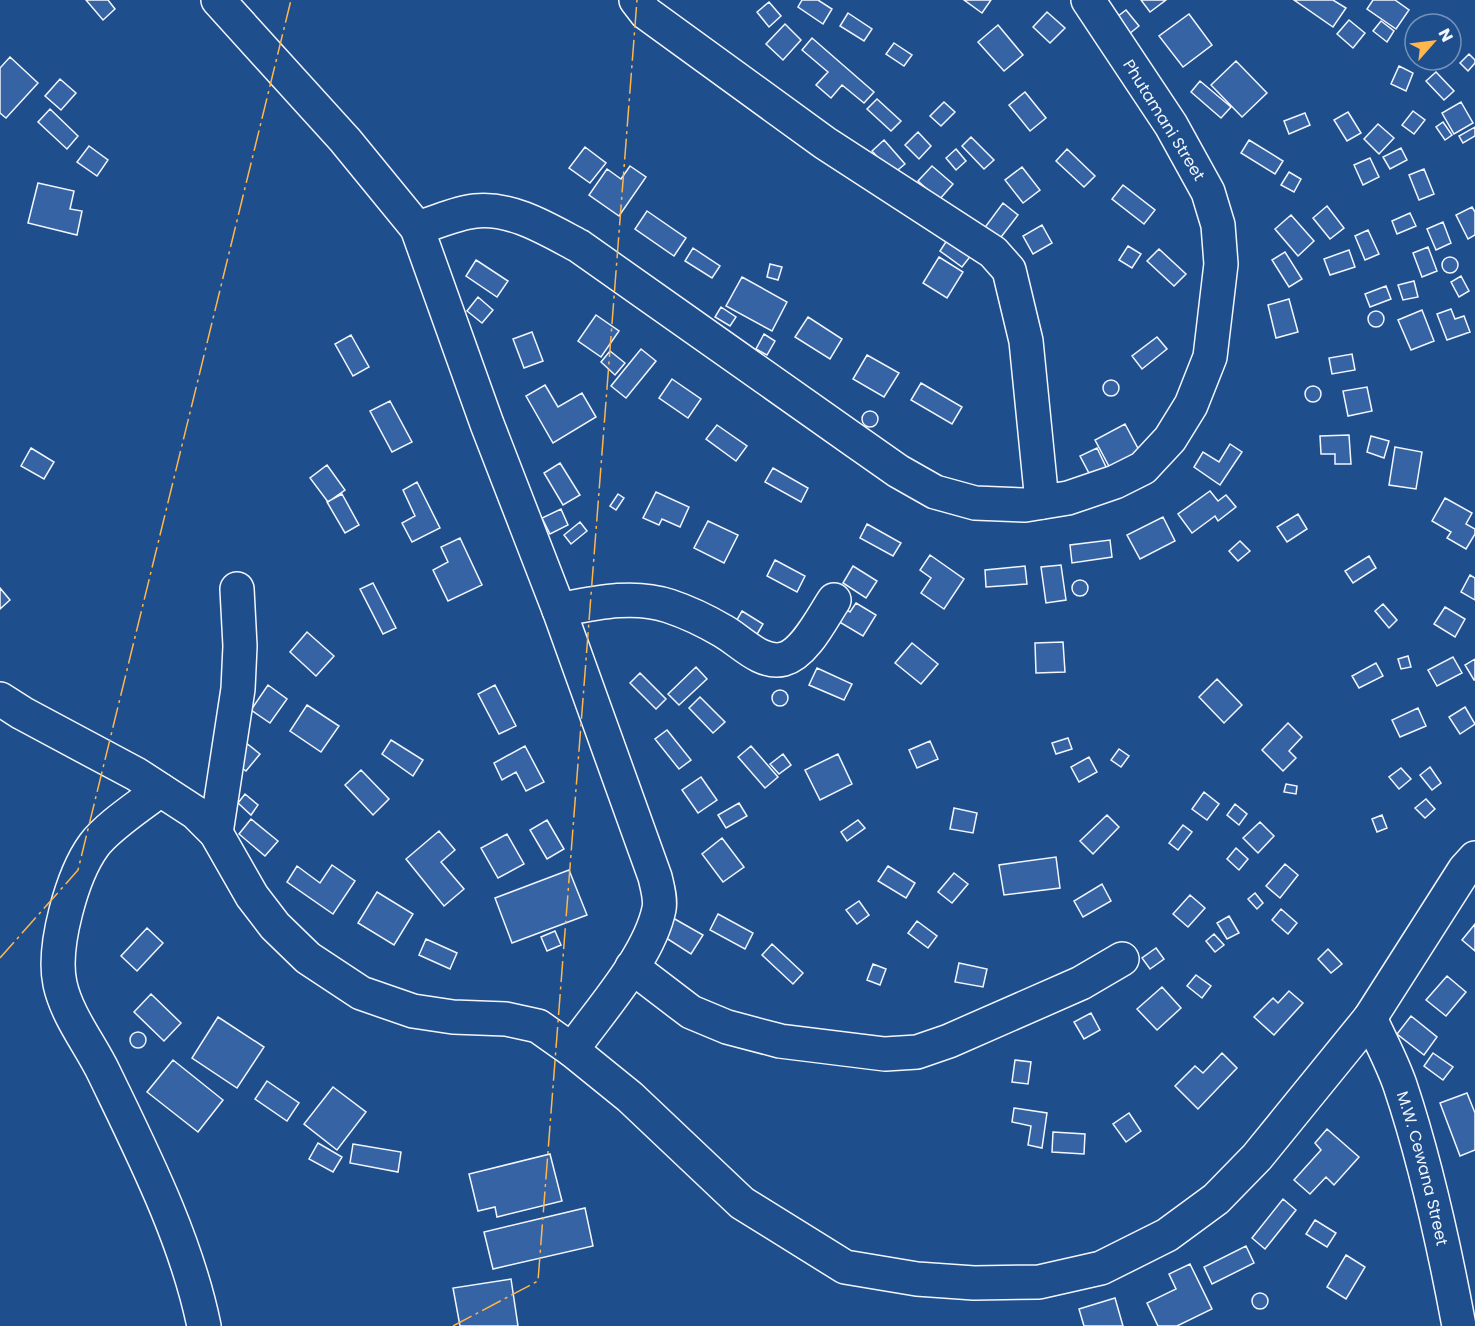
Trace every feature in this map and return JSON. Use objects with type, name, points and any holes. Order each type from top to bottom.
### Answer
[{"type":"street","points":[[636,0],[646,13],[825,143],[993,252],[1002,261],[1013,281],[1026,341],[1042,502]]},
{"type":"street","name":"Phutamani Street","points":[[417,228],[474,211],[503,212],[538,224],[579,246],[898,471],[935,492],[975,503],[1025,505],[1068,498],[1114,482],[1143,468],[1170,439],[1191,405],[1210,357],[1221,264],[1218,225],[1208,192],[1171,125],[1088,0]]},
{"type":"street","points":[[226,3],[345,140],[417,228],[655,877],[660,906],[651,933],[632,967],[572,1050]]},
{"type":"street","points":[[216,833],[238,689],[240,646],[237,589]]},
{"type":"street","points":[[559,610],[601,601],[630,600],[666,605],[693,615],[757,654],[768,659],[781,659],[789,657],[802,647],[834,600]]},
{"type":"street","points":[[0,699],[136,774],[196,813],[216,833],[252,896],[274,926],[308,958],[361,993],[413,1011],[453,1017],[522,1022],[538,1026],[630,1097],[742,1203],[845,1267],[917,1280],[974,1283],[1039,1282],[1101,1268],[1167,1235],[1216,1199],[1257,1157],[1370,1018],[1465,869],[1475,858]]},
{"type":"street","points":[[160,790],[95,843],[82,865],[65,914],[58,948],[59,982],[67,1005],[102,1070],[156,1184],[196,1291],[204,1326]]},
{"type":"street","points":[[632,967],[691,1012],[727,1027],[780,1041],[885,1054],[917,1052],[949,1041],[1081,983],[1122,958]]},
{"type":"street","name":"M.W. Cewana Street","points":[[1370,1018],[1399,1083],[1425,1170],[1459,1326]]},
{"type":"building","points":[[86,0],[108,0],[115,9],[103,20]]},
{"type":"building","points":[[802,0],[818,0],[832,9],[823,24],[798,7]]},
{"type":"building","points":[[964,0],[991,0],[982,13]]},
{"type":"building","points":[[1141,0],[1166,0],[1150,12]]},
{"type":"building","points":[[1294,0],[1333,0],[1346,8],[1333,27]]},
{"type":"building","points":[[1373,0],[1395,0],[1409,10],[1403,12],[1403,19],[1396,29],[1367,9]]},
{"type":"building","points":[[769,2],[781,16],[769,27],[757,12]]},
{"type":"building","points":[[1126,10],[1139,26],[1129,34],[1117,17]]},
{"type":"building","points":[[1047,12],[1065,28],[1050,43],[1033,27]]},
{"type":"building","points":[[848,13],[872,29],[864,41],[840,26]]},
{"type":"building","points":[[1189,14],[1212,45],[1183,67],[1159,36]]},
{"type":"building","points":[[1349,20],[1365,33],[1353,48],[1337,34]]},
{"type":"building","points":[[1381,21],[1394,31],[1387,42],[1373,31]]},
{"type":"building","points":[[785,24],[801,40],[783,60],[766,44]]},
{"type":"building","points":[[998,25],[1023,55],[1004,71],[978,42]]},
{"type":"building","points":[[812,38],[874,92],[864,103],[842,85],[831,98],[816,85],[828,72],[802,50]]},
{"type":"building","points":[[894,43],[912,55],[904,66],[886,54]]},
{"type":"building","points":[[1469,54],[1475,63],[1468,71],[1463,66],[1463,60]]},
{"type":"building","points":[[10,57],[38,83],[6,118],[0,113],[0,68]]},
{"type":"building","points":[[1236,61],[1267,93],[1242,117],[1211,85]]},
{"type":"building","points":[[1399,66],[1403,68],[1403,72],[1413,73],[1406,91],[1391,84]]},
{"type":"building","points":[[1436,72],[1454,91],[1444,100],[1426,81]]},
{"type":"building","points":[[60,79],[76,93],[61,110],[45,96]]},
{"type":"building","points":[[1200,81],[1231,107],[1221,118],[1191,92]]},
{"type":"building","points":[[1025,92],[1046,118],[1030,131],[1009,105]]},
{"type":"building","points":[[877,99],[901,121],[891,131],[867,109]]},
{"type":"building","points":[[944,102],[955,112],[941,126],[930,116]]},
{"type":"building","points":[[1461,102],[1473,123],[1454,134],[1442,113]]},
{"type":"building","points":[[50,109],[78,136],[67,149],[38,122]]},
{"type":"building","points":[[1413,111],[1425,120],[1414,134],[1402,125]]},
{"type":"building","points":[[1348,112],[1361,133],[1347,141],[1334,120]]},
{"type":"building","points":[[1305,113],[1310,125],[1289,134],[1284,121]]},
{"type":"building","points":[[1443,122],[1452,135],[1445,140],[1436,127]]},
{"type":"building","points":[[1378,124],[1394,138],[1379,154],[1364,139]]},
{"type":"building","points":[[1475,127],[1475,136],[1463,143],[1459,136]]},
{"type":"building","points":[[918,132],[931,146],[919,159],[905,145]]},
{"type":"building","points":[[971,137],[994,160],[984,169],[962,146]]},
{"type":"building","points":[[884,140],[905,164],[893,174],[872,151]]},
{"type":"building","points":[[1249,140],[1283,161],[1275,174],[1241,153]]},
{"type":"building","points":[[89,146],[108,160],[97,176],[77,162]]},
{"type":"building","points":[[585,147],[606,163],[590,183],[569,168]]},
{"type":"building","points":[[1401,148],[1407,160],[1390,169],[1383,157]]},
{"type":"building","points":[[956,149],[966,161],[956,170],[946,158]]},
{"type":"building","points":[[1067,149],[1095,176],[1084,187],[1056,161]]},
{"type":"building","points":[[1370,158],[1379,177],[1363,185],[1354,165]]},
{"type":"building","points":[[630,166],[646,177],[619,216],[589,195],[607,169],[621,179]]},
{"type":"building","points":[[932,166],[953,184],[939,200],[918,181]]},
{"type":"building","points":[[1022,167],[1040,190],[1023,203],[1005,180]]},
{"type":"building","points":[[1424,169],[1434,194],[1419,200],[1409,175]]},
{"type":"building","points":[[1289,172],[1301,179],[1294,192],[1281,185]]},
{"type":"building","points":[[38,183],[74,191],[70,209],[82,211],[77,235],[28,223]]},
{"type":"building","points":[[1123,185],[1155,210],[1144,224],[1112,199]]},
{"type":"building","points":[[1003,203],[1018,215],[998,241],[983,230]]},
{"type":"building","points":[[1327,206],[1344,228],[1330,239],[1313,218]]},
{"type":"building","points":[[1472,207],[1475,212],[1475,235],[1468,239],[1456,215]]},
{"type":"building","points":[[647,211],[686,238],[674,256],[635,229]]},
{"type":"building","points":[[1410,213],[1416,226],[1397,234],[1392,221]]},
{"type":"building","points":[[1291,215],[1314,241],[1298,256],[1275,229]]},
{"type":"building","points":[[1443,222],[1451,243],[1436,250],[1427,229]]},
{"type":"building","points":[[1042,225],[1052,243],[1033,254],[1023,236]]},
{"type":"building","points":[[1368,230],[1379,254],[1365,260],[1355,236]]},
{"type":"building","points":[[949,237],[972,254],[962,267],[940,251]]},
{"type":"building","points":[[1128,246],[1141,254],[1132,268],[1119,260]]},
{"type":"building","points":[[1428,247],[1437,271],[1422,277],[1413,253]]},
{"type":"building","points":[[693,248],[720,266],[712,278],[685,261]]},
{"type":"building","points":[[1159,249],[1186,274],[1174,286],[1147,261]]},
{"type":"building","points":[[1349,250],[1355,267],[1330,275],[1324,259]]},
{"type":"building","points":[[1285,252],[1302,279],[1289,287],[1272,260]]},
{"type":"building","points":[[939,257],[963,272],[947,298],[923,283]]},
{"type":"building","points":[[1447,257],[1453,257],[1458,265],[1456,271],[1447,273],[1442,268],[1442,262]]},
{"type":"building","points":[[476,260],[508,281],[497,297],[466,276]]},
{"type":"building","points":[[770,264],[782,267],[778,280],[767,277]]},
{"type":"building","points":[[1461,276],[1469,291],[1459,297],[1451,282]]},
{"type":"building","points":[[742,277],[787,302],[772,331],[726,306]]},
{"type":"building","points":[[1414,281],[1418,297],[1403,300],[1398,285]]},
{"type":"building","points":[[1386,286],[1391,299],[1370,307],[1365,294]]},
{"type":"building","points":[[478,297],[493,310],[482,323],[467,311]]},
{"type":"building","points":[[1289,299],[1298,332],[1276,338],[1268,305]]},
{"type":"building","points":[[721,307],[736,317],[730,326],[715,317]]},
{"type":"building","points":[[1451,309],[1455,319],[1464,316],[1470,332],[1447,340],[1437,314]]},
{"type":"building","points":[[1422,310],[1434,341],[1411,350],[1398,320]]},
{"type":"building","points":[[1376,311],[1382,313],[1384,319],[1382,325],[1376,327],[1370,325],[1368,319],[1370,313]]},
{"type":"building","points":[[596,315],[619,331],[601,357],[578,341]]},
{"type":"building","points":[[808,317],[842,339],[830,359],[795,337]]},
{"type":"building","points":[[532,332],[543,361],[524,368],[513,339]]},
{"type":"building","points":[[764,334],[775,341],[767,355],[756,349]]},
{"type":"building","points":[[351,335],[369,367],[353,376],[335,344]]},
{"type":"building","points":[[1157,337],[1167,349],[1142,369],[1132,356]]},
{"type":"building","points":[[641,349],[656,361],[626,398],[611,386]]},
{"type":"building","points":[[610,351],[625,363],[615,375],[601,362]]},
{"type":"building","points":[[1352,354],[1355,370],[1332,374],[1329,358]]},
{"type":"building","points":[[867,355],[899,373],[884,397],[853,379]]},
{"type":"building","points":[[672,379],[701,399],[688,418],[659,398]]},
{"type":"building","points":[[1108,380],[1114,380],[1119,388],[1117,394],[1108,396],[1103,391],[1103,385]]},
{"type":"building","points":[[921,383],[962,407],[952,424],[911,400]]},
{"type":"building","points":[[545,385],[558,407],[582,393],[596,417],[553,443],[526,396]]},
{"type":"building","points":[[1310,386],[1316,386],[1321,394],[1319,400],[1310,402],[1305,397],[1305,391]]},
{"type":"building","points":[[1367,387],[1372,411],[1348,416],[1343,391]]},
{"type":"building","points":[[390,401],[412,442],[392,452],[370,411]]},
{"type":"building","points":[[867,411],[873,411],[878,419],[876,425],[867,427],[862,422],[862,416]]},
{"type":"building","points":[[1125,424],[1141,454],[1111,470],[1095,440]]},
{"type":"building","points":[[717,425],[747,446],[736,461],[706,439]]},
{"type":"building","points":[[1349,435],[1351,464],[1335,464],[1335,454],[1321,454],[1320,436]]},
{"type":"building","points":[[1371,436],[1389,441],[1384,458],[1367,452]]},
{"type":"building","points":[[1230,444],[1242,452],[1220,485],[1194,467],[1203,452],[1219,462]]},
{"type":"building","points":[[1395,447],[1422,452],[1416,489],[1389,485]]},
{"type":"building","points":[[31,448],[54,462],[44,479],[21,466]]},
{"type":"building","points":[[1097,448],[1107,469],[1091,477],[1080,456]]},
{"type":"building","points":[[560,463],[580,495],[563,505],[544,473]]},
{"type":"building","points":[[327,465],[345,490],[328,502],[310,478]]},
{"type":"building","points":[[773,468],[808,488],[801,502],[765,482]]},
{"type":"building","points":[[417,482],[440,528],[412,542],[402,523],[415,516],[403,490]]},
{"type":"building","points":[[1210,491],[1218,501],[1226,495],[1236,507],[1218,521],[1215,516],[1192,533],[1178,514]]},
{"type":"building","points":[[656,492],[689,507],[680,527],[662,519],[659,525],[643,518]]},
{"type":"building","points":[[342,494],[359,525],[345,533],[327,502]]},
{"type":"building","points":[[618,494],[624,498],[616,510],[610,506]]},
{"type":"building","points":[[1445,498],[1472,513],[1466,524],[1475,529],[1475,534],[1466,549],[1447,538],[1451,532],[1432,521]]},
{"type":"building","points":[[561,509],[568,525],[550,534],[542,518]]},
{"type":"building","points":[[1298,514],[1307,529],[1287,542],[1277,527]]},
{"type":"building","points":[[1163,517],[1175,541],[1140,559],[1127,535]]},
{"type":"building","points":[[708,521],[738,535],[724,563],[694,548]]},
{"type":"building","points":[[580,522],[587,531],[571,544],[564,535]]},
{"type":"building","points":[[867,524],[901,543],[893,556],[860,538]]},
{"type":"building","points":[[460,538],[482,585],[448,601],[433,570],[448,562],[441,547]]},
{"type":"building","points":[[1110,540],[1112,557],[1072,563],[1070,545]]},
{"type":"building","points":[[1240,541],[1250,551],[1238,561],[1229,551]]},
{"type":"building","points":[[930,555],[964,579],[944,609],[921,593],[931,578],[920,570]]},
{"type":"building","points":[[1369,556],[1376,568],[1353,583],[1345,571]]},
{"type":"building","points":[[775,560],[805,576],[797,592],[767,576]]},
{"type":"building","points":[[1061,565],[1066,600],[1046,603],[1041,567]]},
{"type":"building","points":[[853,566],[877,581],[866,598],[843,583]]},
{"type":"building","points":[[1025,566],[1027,584],[986,587],[985,570]]},
{"type":"building","points":[[1470,575],[1475,578],[1475,600],[1461,592]]},
{"type":"building","points":[[1077,580],[1083,580],[1088,588],[1086,594],[1077,596],[1072,591],[1072,585]]},
{"type":"building","points":[[373,583],[396,628],[383,634],[360,589]]},
{"type":"building","points":[[0,588],[10,600],[0,609]]},
{"type":"building","points":[[856,603],[876,615],[863,636],[831,617],[839,605],[850,612]]},
{"type":"building","points":[[1383,604],[1397,620],[1389,628],[1375,611]]},
{"type":"building","points":[[1445,607],[1465,619],[1455,637],[1434,624]]},
{"type":"building","points":[[742,611],[763,624],[752,643],[731,630]]},
{"type":"building","points":[[307,632],[334,656],[316,676],[290,652]]},
{"type":"building","points":[[1063,642],[1065,672],[1036,673],[1035,643]]},
{"type":"building","points":[[912,643],[938,664],[921,684],[895,663]]},
{"type":"building","points":[[1408,656],[1411,667],[1401,669],[1398,659]]},
{"type":"building","points":[[1453,657],[1462,673],[1437,686],[1428,670]]},
{"type":"building","points":[[1475,659],[1475,680],[1474,680],[1465,665]]},
{"type":"building","points":[[1376,663],[1383,676],[1359,688],[1352,676]]},
{"type":"building","points":[[696,667],[707,679],[679,705],[668,694]]},
{"type":"building","points":[[817,668],[852,684],[844,700],[809,685]]},
{"type":"building","points":[[640,673],[666,699],[656,709],[630,683]]},
{"type":"building","points":[[1217,679],[1242,705],[1224,723],[1199,697]]},
{"type":"building","points":[[268,685],[287,699],[270,723],[251,710]]},
{"type":"building","points":[[495,685],[516,726],[499,734],[478,694]]},
{"type":"building","points":[[777,690],[783,690],[788,698],[786,704],[777,706],[772,701],[772,695]]},
{"type":"building","points":[[700,697],[725,722],[713,733],[689,708]]},
{"type":"building","points":[[307,705],[339,726],[321,752],[290,731]]},
{"type":"building","points":[[1465,707],[1475,724],[1460,734],[1449,717]]},
{"type":"building","points":[[1418,708],[1426,726],[1400,737],[1392,720]]},
{"type":"building","points":[[1288,723],[1302,737],[1289,751],[1296,758],[1283,771],[1262,750]]},
{"type":"building","points":[[667,730],[691,760],[679,769],[655,739]]},
{"type":"building","points":[[1068,738],[1072,749],[1056,754],[1052,743]]},
{"type":"building","points":[[391,740],[423,760],[413,776],[382,754]]},
{"type":"building","points":[[930,741],[938,759],[917,768],[909,750]]},
{"type":"building","points":[[245,742],[260,754],[246,771],[231,760]]},
{"type":"building","points":[[525,746],[544,782],[526,791],[516,772],[502,780],[494,763]]},
{"type":"building","points":[[751,746],[778,777],[765,788],[738,757]]},
{"type":"building","points":[[1119,749],[1129,756],[1121,767],[1111,760]]},
{"type":"building","points":[[783,754],[791,765],[779,774],[770,764]]},
{"type":"building","points":[[838,754],[852,784],[820,800],[805,770]]},
{"type":"building","points":[[1089,757],[1097,772],[1079,782],[1071,767]]},
{"type":"building","points":[[1430,767],[1441,783],[1432,790],[1420,775]]},
{"type":"building","points":[[1401,768],[1411,779],[1399,789],[1389,777]]},
{"type":"building","points":[[361,770],[389,799],[373,815],[345,785]]},
{"type":"building","points":[[701,777],[717,800],[698,813],[682,790]]},
{"type":"building","points":[[1286,784],[1297,786],[1296,794],[1284,792]]},
{"type":"building","points":[[1204,792],[1219,804],[1207,820],[1192,809]]},
{"type":"building","points":[[245,794],[258,805],[251,815],[238,803]]},
{"type":"building","points":[[1426,799],[1435,809],[1425,818],[1415,808]]},
{"type":"building","points":[[739,803],[747,816],[726,828],[718,815]]},
{"type":"building","points":[[1235,804],[1247,814],[1239,825],[1227,815]]},
{"type":"building","points":[[954,808],[977,813],[973,833],[950,829]]},
{"type":"building","points":[[1107,815],[1119,827],[1093,854],[1080,841]]},
{"type":"building","points":[[1382,815],[1387,828],[1377,832],[1372,819]]},
{"type":"building","points":[[251,819],[278,841],[265,856],[239,834]]},
{"type":"building","points":[[547,820],[564,849],[547,859],[530,830]]},
{"type":"building","points":[[858,820],[865,828],[847,841],[841,832]]},
{"type":"building","points":[[1260,822],[1274,836],[1258,853],[1243,838]]},
{"type":"building","points":[[1183,825],[1192,832],[1178,850],[1169,843]]},
{"type":"building","points":[[439,831],[455,850],[441,862],[464,889],[444,906],[406,859]]},
{"type":"building","points":[[507,834],[524,864],[498,878],[481,848]]},
{"type":"building","points":[[722,838],[744,867],[723,882],[702,854]]},
{"type":"building","points":[[1236,848],[1248,859],[1239,870],[1227,859]]},
{"type":"building","points":[[1056,857],[1060,888],[1004,895],[999,865]]},
{"type":"building","points":[[1285,864],[1298,875],[1280,898],[1266,886]]},
{"type":"building","points":[[332,865],[355,881],[333,914],[287,882],[297,866],[320,883]]},
{"type":"building","points":[[888,866],[915,883],[906,898],[878,881]]},
{"type":"building","points":[[569,870],[587,915],[512,943],[495,898]]},
{"type":"building","points":[[954,873],[968,884],[952,903],[938,892]]},
{"type":"building","points":[[1102,884],[1111,901],[1083,917],[1074,901]]},
{"type":"building","points":[[377,892],[413,914],[394,945],[358,923]]},
{"type":"building","points":[[1255,893],[1263,903],[1257,909],[1248,899]]},
{"type":"building","points":[[1190,895],[1205,908],[1188,927],[1173,914]]},
{"type":"building","points":[[859,901],[869,915],[857,924],[846,910]]},
{"type":"building","points":[[1281,909],[1297,923],[1288,934],[1272,920]]},
{"type":"building","points":[[718,914],[753,933],[745,949],[710,930]]},
{"type":"building","points":[[1229,916],[1239,933],[1227,939],[1217,923]]},
{"type":"building","points":[[673,918],[703,935],[691,954],[663,936]]},
{"type":"building","points":[[917,921],[937,936],[928,948],[908,933]]},
{"type":"building","points":[[1475,924],[1475,951],[1462,940]]},
{"type":"building","points":[[147,928],[163,943],[137,971],[121,956]]},
{"type":"building","points":[[555,931],[561,945],[547,951],[541,937]]},
{"type":"building","points":[[1214,934],[1224,945],[1215,952],[1206,941]]},
{"type":"building","points":[[426,939],[457,953],[450,969],[419,955]]},
{"type":"building","points":[[772,944],[803,973],[793,984],[762,955]]},
{"type":"building","points":[[1156,948],[1164,959],[1150,969],[1142,958]]},
{"type":"building","points":[[1328,949],[1342,964],[1331,973],[1318,959]]},
{"type":"building","points":[[959,963],[987,969],[983,987],[955,982]]},
{"type":"building","points":[[873,964],[886,969],[880,985],[867,980]]},
{"type":"building","points":[[1196,975],[1211,986],[1202,998],[1187,986]]},
{"type":"building","points":[[1447,976],[1466,992],[1446,1016],[1426,1000]]},
{"type":"building","points":[[1162,987],[1181,1008],[1157,1030],[1137,1009]]},
{"type":"building","points":[[1289,991],[1303,1003],[1274,1035],[1254,1017],[1273,998],[1278,1003]]},
{"type":"building","points":[[151,994],[181,1023],[164,1041],[134,1012]]},
{"type":"building","points":[[1091,1013],[1100,1030],[1084,1039],[1074,1022]]},
{"type":"building","points":[[1411,1016],[1437,1037],[1424,1055],[1397,1034]]},
{"type":"building","points":[[218,1017],[264,1047],[237,1088],[192,1058]]},
{"type":"building","points":[[135,1032],[141,1032],[146,1040],[144,1046],[135,1048],[130,1043],[130,1037]]},
{"type":"building","points":[[1222,1053],[1237,1068],[1198,1109],[1175,1086],[1195,1066],[1203,1073]]},
{"type":"building","points":[[1433,1053],[1453,1067],[1443,1080],[1424,1066]]},
{"type":"building","points":[[173,1060],[223,1100],[198,1132],[147,1092]]},
{"type":"building","points":[[1015,1060],[1031,1062],[1028,1084],[1012,1082]]},
{"type":"building","points":[[267,1081],[299,1103],[287,1121],[255,1099]]},
{"type":"building","points":[[333,1087],[366,1112],[337,1150],[304,1124]]},
{"type":"building","points":[[1467,1093],[1475,1113],[1475,1150],[1460,1156],[1440,1103]]},
{"type":"building","points":[[1014,1108],[1047,1113],[1042,1148],[1028,1145],[1031,1126],[1012,1122]]},
{"type":"building","points":[[1129,1113],[1141,1131],[1126,1142],[1113,1124]]},
{"type":"building","points":[[1327,1129],[1359,1157],[1334,1185],[1326,1177],[1310,1194],[1294,1180],[1321,1150],[1315,1143]]},
{"type":"building","points":[[1053,1132],[1085,1134],[1084,1154],[1052,1152]]},
{"type":"building","points":[[318,1143],[342,1157],[333,1172],[309,1159]]},
{"type":"building","points":[[353,1144],[401,1152],[398,1172],[350,1163]]},
{"type":"building","points":[[550,1154],[562,1201],[497,1217],[495,1207],[478,1211],[469,1174]]},
{"type":"building","points":[[1283,1199],[1296,1210],[1265,1249],[1252,1238]]},
{"type":"building","points":[[585,1208],[593,1246],[493,1269],[484,1232]]},
{"type":"building","points":[[1315,1220],[1336,1233],[1327,1247],[1306,1234]]},
{"type":"building","points":[[1246,1246],[1254,1263],[1212,1284],[1204,1267]]},
{"type":"building","points":[[1346,1255],[1365,1267],[1346,1299],[1327,1287]]},
{"type":"building","points":[[1190,1264],[1212,1309],[1177,1326],[1158,1326],[1147,1303],[1176,1289],[1169,1274]]},
{"type":"building","points":[[511,1279],[518,1326],[460,1326],[453,1288]]},
{"type":"building","points":[[1257,1293],[1263,1293],[1268,1301],[1266,1307],[1257,1309],[1252,1304],[1252,1298]]},
{"type":"building","points":[[1115,1298],[1123,1326],[1084,1326],[1079,1309]]},
{"type":"power","points":[[0,958],[78,870],[291,0]]},
{"type":"power","points":[[453,1326],[538,1281],[637,0]]}]
